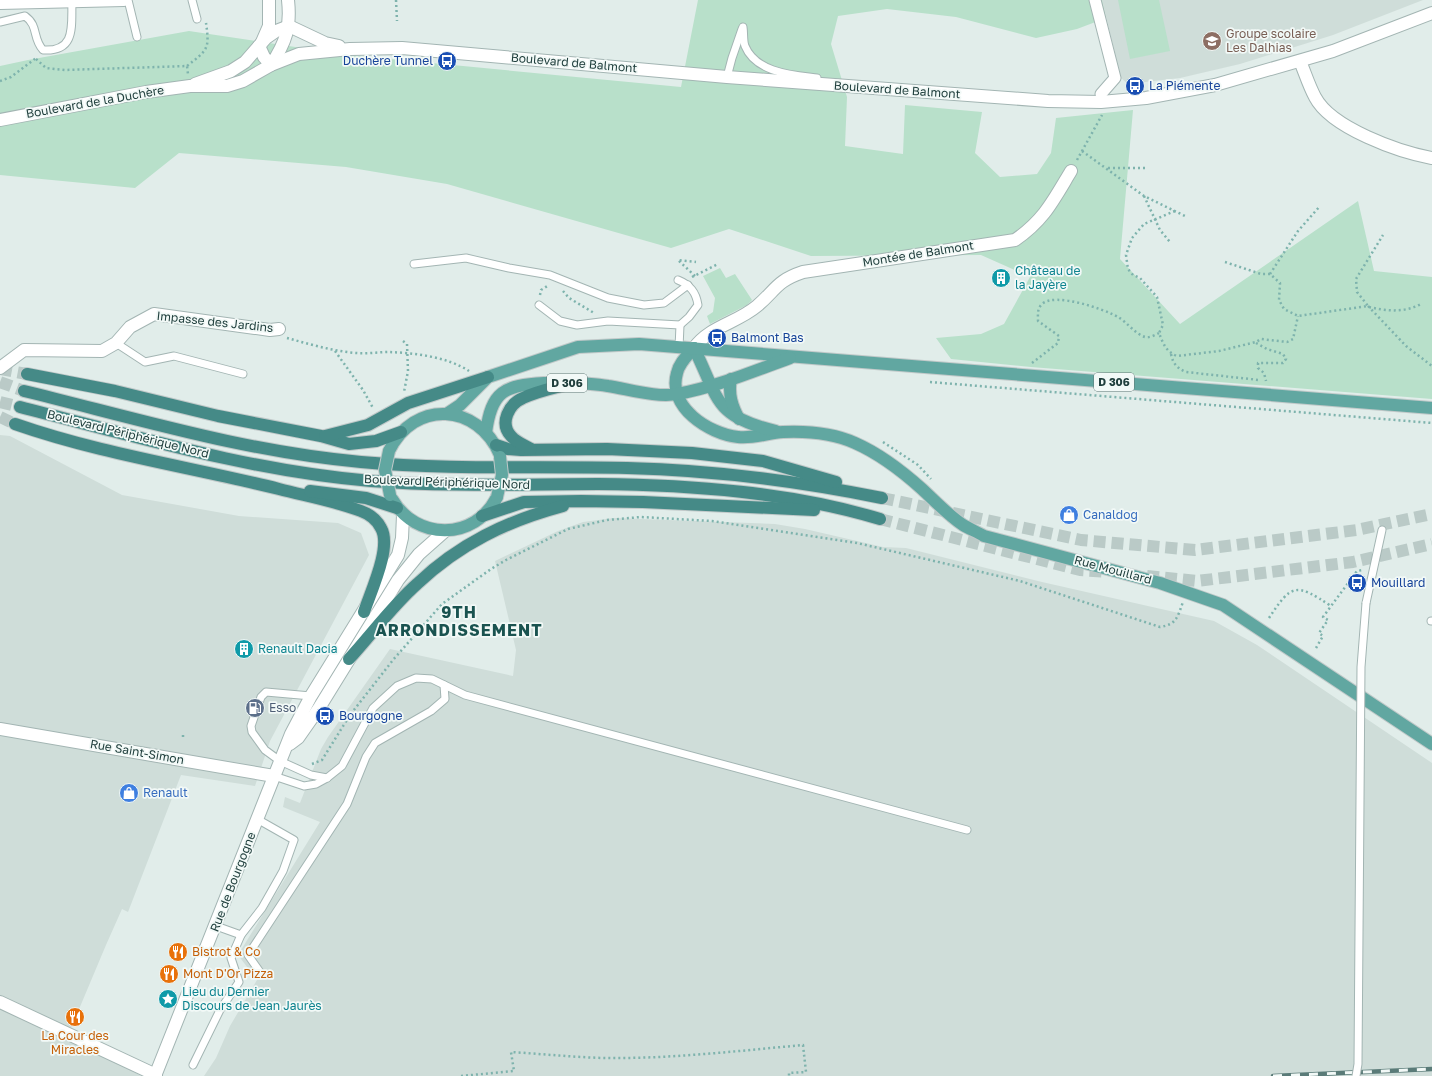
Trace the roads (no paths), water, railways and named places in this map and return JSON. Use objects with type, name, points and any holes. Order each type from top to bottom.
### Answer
[{"type":"highway","points":[[27,374],[115,391],[218,416],[321,436],[349,444],[360,444],[376,441],[401,432]]},
{"type":"highway","points":[[321,436],[368,426],[408,403],[488,377]]},
{"type":"highway","points":[[531,449],[518,441],[509,432],[506,424],[509,411],[522,398],[576,382]]},
{"type":"highway","name":"Boulevard Périphérique Nord","points":[[24,391],[213,438],[321,457],[416,466],[627,468],[708,472],[815,484],[882,498],[834,481],[763,461],[692,453],[607,449],[531,449]]},
{"type":"highway","name":"Boulevard Périphérique Nord","points":[[20,407],[242,462],[344,478],[466,485],[601,484],[684,488],[745,493],[859,512],[880,519]]},
{"type":"highway","points":[[15,424],[57,439],[256,484],[355,509],[367,514],[379,524],[385,537],[384,550],[364,612]]},
{"type":"highway","points":[[498,451],[508,449],[531,449]]},
{"type":"highway","points":[[256,484],[366,498],[400,511]]},
{"type":"highway","points":[[349,659],[406,595],[442,561],[458,550],[484,535],[518,519],[581,501]]},
{"type":"highway","points":[[482,516],[524,502],[581,501],[643,502],[859,512]]},
{"type":"main road","name":"D 306","points":[[400,511],[390,494],[385,470],[389,451],[401,432],[423,417],[448,413],[460,406],[488,377],[578,348],[639,344],[1432,408]]},
{"type":"main road","name":"Rue Mouillard","points":[[694,348],[710,385],[721,405],[726,411],[740,420],[748,424],[783,432],[824,435],[855,443],[897,468],[963,524],[984,536],[1160,583],[1223,605],[1432,744]]},
{"type":"main road","points":[[676,394],[676,374],[680,365],[694,348]]},
{"type":"main road","name":"D 306","points":[[486,433],[493,405],[506,390],[523,384],[576,382],[676,394],[731,379],[796,356]]},
{"type":"main road","points":[[731,379],[729,389],[730,400],[740,420]]},
{"type":"main road","name":"Rue Mouillard","points":[[676,394],[684,408],[695,420],[727,435],[751,437],[783,432]]},
{"type":"main road","name":"D 306","points":[[448,413],[474,422],[486,433],[498,451]]},
{"type":"main road","points":[[400,511],[422,527],[445,531],[466,526],[482,516],[497,497],[502,475],[498,451]]},
{"type":"street","points":[[0,2],[124,0]]},
{"type":"street","name":"Boulevard de la Duchère","points":[[260,44],[269,26],[269,0]]},
{"type":"street","name":"Boulevard de la Duchère","points":[[189,80],[212,87],[232,85],[243,81],[271,65],[281,48],[290,26],[288,0]]},
{"type":"street","points":[[1095,0],[1115,78],[1101,94]]},
{"type":"street","name":"Boulevard de Balmont","points":[[271,65],[299,54],[350,49],[402,48],[727,77],[1048,101],[1100,102],[1146,98],[1215,85],[1334,51],[1432,13]]},
{"type":"street","name":"Boulevard de la Duchère","points":[[0,120],[146,92],[189,80],[231,71],[244,62],[260,44],[276,31],[290,26]]},
{"type":"street","name":"Boulevard de Balmont","points":[[290,26],[325,43],[350,49]]},
{"type":"street","points":[[260,44],[264,57],[271,65]]},
{"type":"street","points":[[1300,61],[1315,98],[1327,113],[1368,137],[1415,155],[1432,158]]},
{"type":"street","name":"Montée de Balmont","points":[[694,348],[706,334],[743,316],[757,306],[778,284],[788,277],[803,272],[1015,240],[1032,229],[1048,211],[1071,172]]},
{"type":"street","name":"Impasse des Jardins","points":[[0,368],[24,350],[102,351],[116,343],[130,327],[154,314],[275,329]]},
{"type":"street","name":"Rue de Bourgogne","points":[[156,1075],[280,761],[301,713],[398,555],[402,538],[400,511]]},
{"type":"street","points":[[287,746],[298,738],[410,564],[445,531]]},
{"type":"street","name":"Rue Saint-Simon","points":[[0,729],[274,776]]},
{"type":"street","points":[[0,1002],[156,1075]]},
{"type":"lane","points":[[0,22],[25,16],[32,22],[38,44],[43,50],[60,49],[66,44],[70,36],[72,0]]},
{"type":"lane","points":[[128,0],[137,37]]},
{"type":"lane","points":[[192,0],[197,18]]},
{"type":"lane","points":[[727,77],[743,27],[745,46],[752,56],[765,67],[785,73],[862,87]]},
{"type":"lane","points":[[414,264],[466,258],[509,268],[550,275],[608,298],[644,305],[664,303],[688,285]]},
{"type":"lane","points":[[539,305],[560,321],[577,325],[608,322],[680,325],[689,318],[698,305],[696,294],[688,285],[678,280]]},
{"type":"lane","points":[[679,348],[680,325]]},
{"type":"lane","points":[[116,343],[145,362],[174,356],[243,374]]},
{"type":"lane","points":[[1356,1076],[1358,1064],[1361,667],[1366,603],[1382,530]]},
{"type":"lane","points":[[274,776],[304,786],[316,784],[327,778],[342,766],[373,708],[397,686],[416,678],[432,678],[465,695],[967,830]]},
{"type":"lane","points":[[260,972],[248,955],[347,804],[366,757],[375,743],[431,711],[445,699],[444,685]]},
{"type":"lane","points":[[311,696],[266,692],[261,697],[251,726],[252,732],[265,750],[280,761],[299,770],[327,778]]},
{"type":"lane","points":[[193,1064],[220,1010],[239,982],[231,958],[241,934],[262,908],[283,872],[294,840],[257,819]]},
{"type":"lane","points":[[216,926],[241,934]]},
{"type":"tunnel","points":[[0,369],[27,374]]},
{"type":"tunnel","points":[[0,382],[24,391]]},
{"type":"tunnel","points":[[0,402],[20,407]]},
{"type":"tunnel","points":[[0,417],[15,424]]},
{"type":"tunnel","points":[[882,498],[1081,540],[1195,550],[1357,530],[1432,514]]},
{"type":"tunnel","points":[[880,519],[1080,570],[1107,572]]},
{"type":"tunnel","points":[[1147,576],[1197,581],[1353,562],[1432,544]]},
{"type":"railway","points":[[1273,1076],[1432,1069]]},
{"type":"place","name":"Groupe scolaire Les Dalhias","points":[[1212,41]]},
{"type":"place","name":"Duchère Tunnel","points":[[447,61]]},
{"type":"place","name":"La Piémente","points":[[1135,86]]},
{"type":"place","name":"Château de la Jayère","points":[[1001,278]]},
{"type":"place","name":"Balmont Bas","points":[[717,338]]},
{"type":"place","name":"Canaldog","points":[[1069,515]]},
{"type":"place","name":"Mouillard","points":[[1357,583]]},
{"type":"place","name":"Renault Dacia","points":[[244,649]]},
{"type":"place","name":"Esso","points":[[255,708]]},
{"type":"place","name":"Bourgogne","points":[[325,716]]},
{"type":"place","name":"Renault","points":[[129,793]]},
{"type":"place","name":"Bistrot & Co","points":[[178,952]]},
{"type":"place","name":"Mont D'Or Pizza","points":[[169,974]]},
{"type":"place","name":"Lieu du Dernier Discours de Jean Jaurès","points":[[168,999]]},
{"type":"place","name":"La Cour des Miracles","points":[[75,1017]]},
{"type":"district","name":"9TH ARRONDISSEMENT","points":[[459,621]]}]
